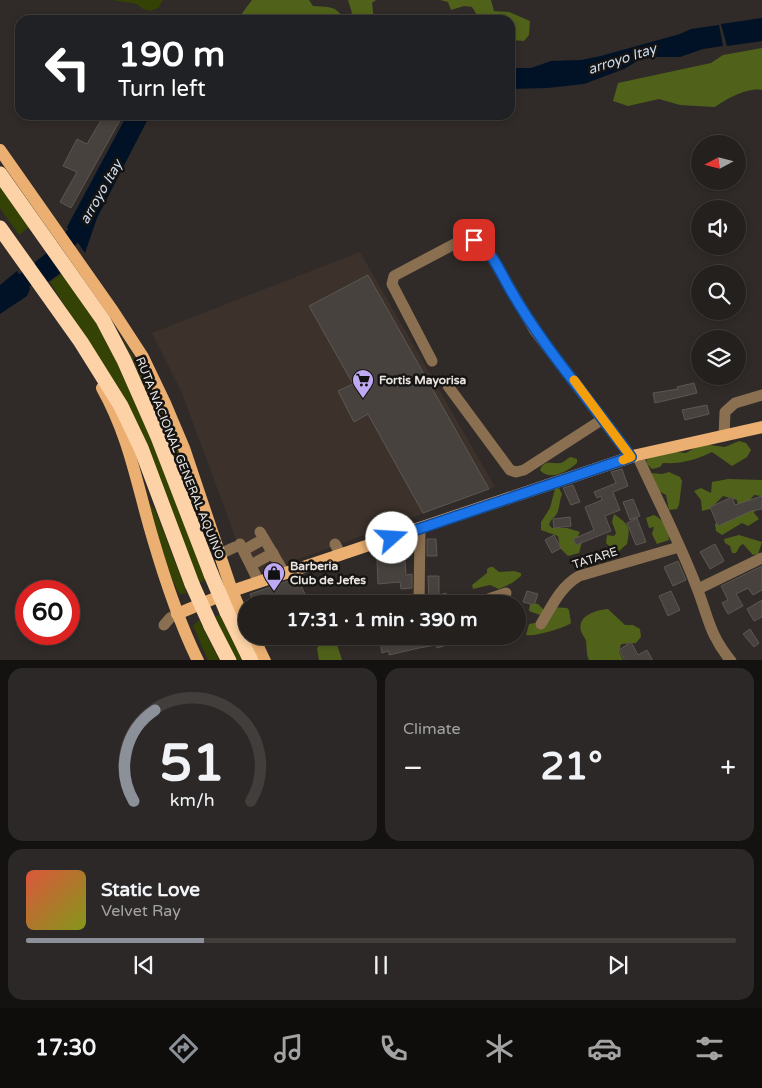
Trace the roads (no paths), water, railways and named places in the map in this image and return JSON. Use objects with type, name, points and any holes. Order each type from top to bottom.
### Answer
[{"type":"highway","name":"RUTA NACIONAL GENERAL AQUINO","points":[[0,174],[40,218],[75,268],[124,360],[158,437],[227,612],[252,660]]},
{"type":"highway","points":[[0,228],[81,342],[121,406],[141,448],[192,584],[229,660]]},
{"type":"main road","points":[[0,150],[40,218]]},
{"type":"main road","points":[[75,268],[142,357],[165,402],[184,448],[238,605]]},
{"type":"main road","points":[[45,291],[113,407],[126,440],[171,617],[198,660]]},
{"type":"main road","points":[[171,617],[258,580],[338,550],[420,529],[634,456],[762,427]]},
{"type":"main road","points":[[171,617],[205,660]]},
{"type":"main road","points":[[258,645],[266,660]]},
{"type":"street","points":[[432,361],[392,284],[392,280],[394,276],[460,241],[474,240],[490,254],[529,323],[634,456],[679,547],[698,590],[710,628],[721,648],[731,660]]},
{"type":"street","points":[[448,386],[510,470],[516,472],[524,470],[603,419]]},
{"type":"street","points":[[724,436],[725,412],[735,403],[762,395]]},
{"type":"street","points":[[419,595],[420,529]]},
{"type":"street","points":[[220,554],[262,536],[283,571]]},
{"type":"street","points":[[240,547],[258,580]]},
{"type":"street","name":"TATARE","points":[[541,624],[568,582],[578,576],[679,547]]},
{"type":"street","points":[[251,565],[273,553]]},
{"type":"street","points":[[698,590],[762,558]]},
{"type":"street","points":[[500,595],[506,593]]},
{"type":"water","points":[[762,18],[762,41],[727,46],[721,24]]},
{"type":"water","points":[[719,25],[723,46],[703,49],[680,57],[654,57],[639,60],[624,69],[584,84],[515,89],[515,68],[531,68],[551,61],[581,60],[601,56],[680,34],[691,29]]},
{"type":"water","points":[[124,120],[147,120],[97,218],[85,253],[67,227]]},
{"type":"water","points":[[48,252],[62,272],[48,282],[35,262]]},
{"type":"water","points":[[17,271],[30,289],[27,296],[0,314],[0,285]]},
{"type":"waterway","name":"arroyo Itay","points":[[0,297],[51,262],[86,220]]},
{"type":"place","name":"Fortis Mayorisa","points":[[363,399]]},
{"type":"place","name":"Barberia Club de Jefes","points":[[274,592]]}]
